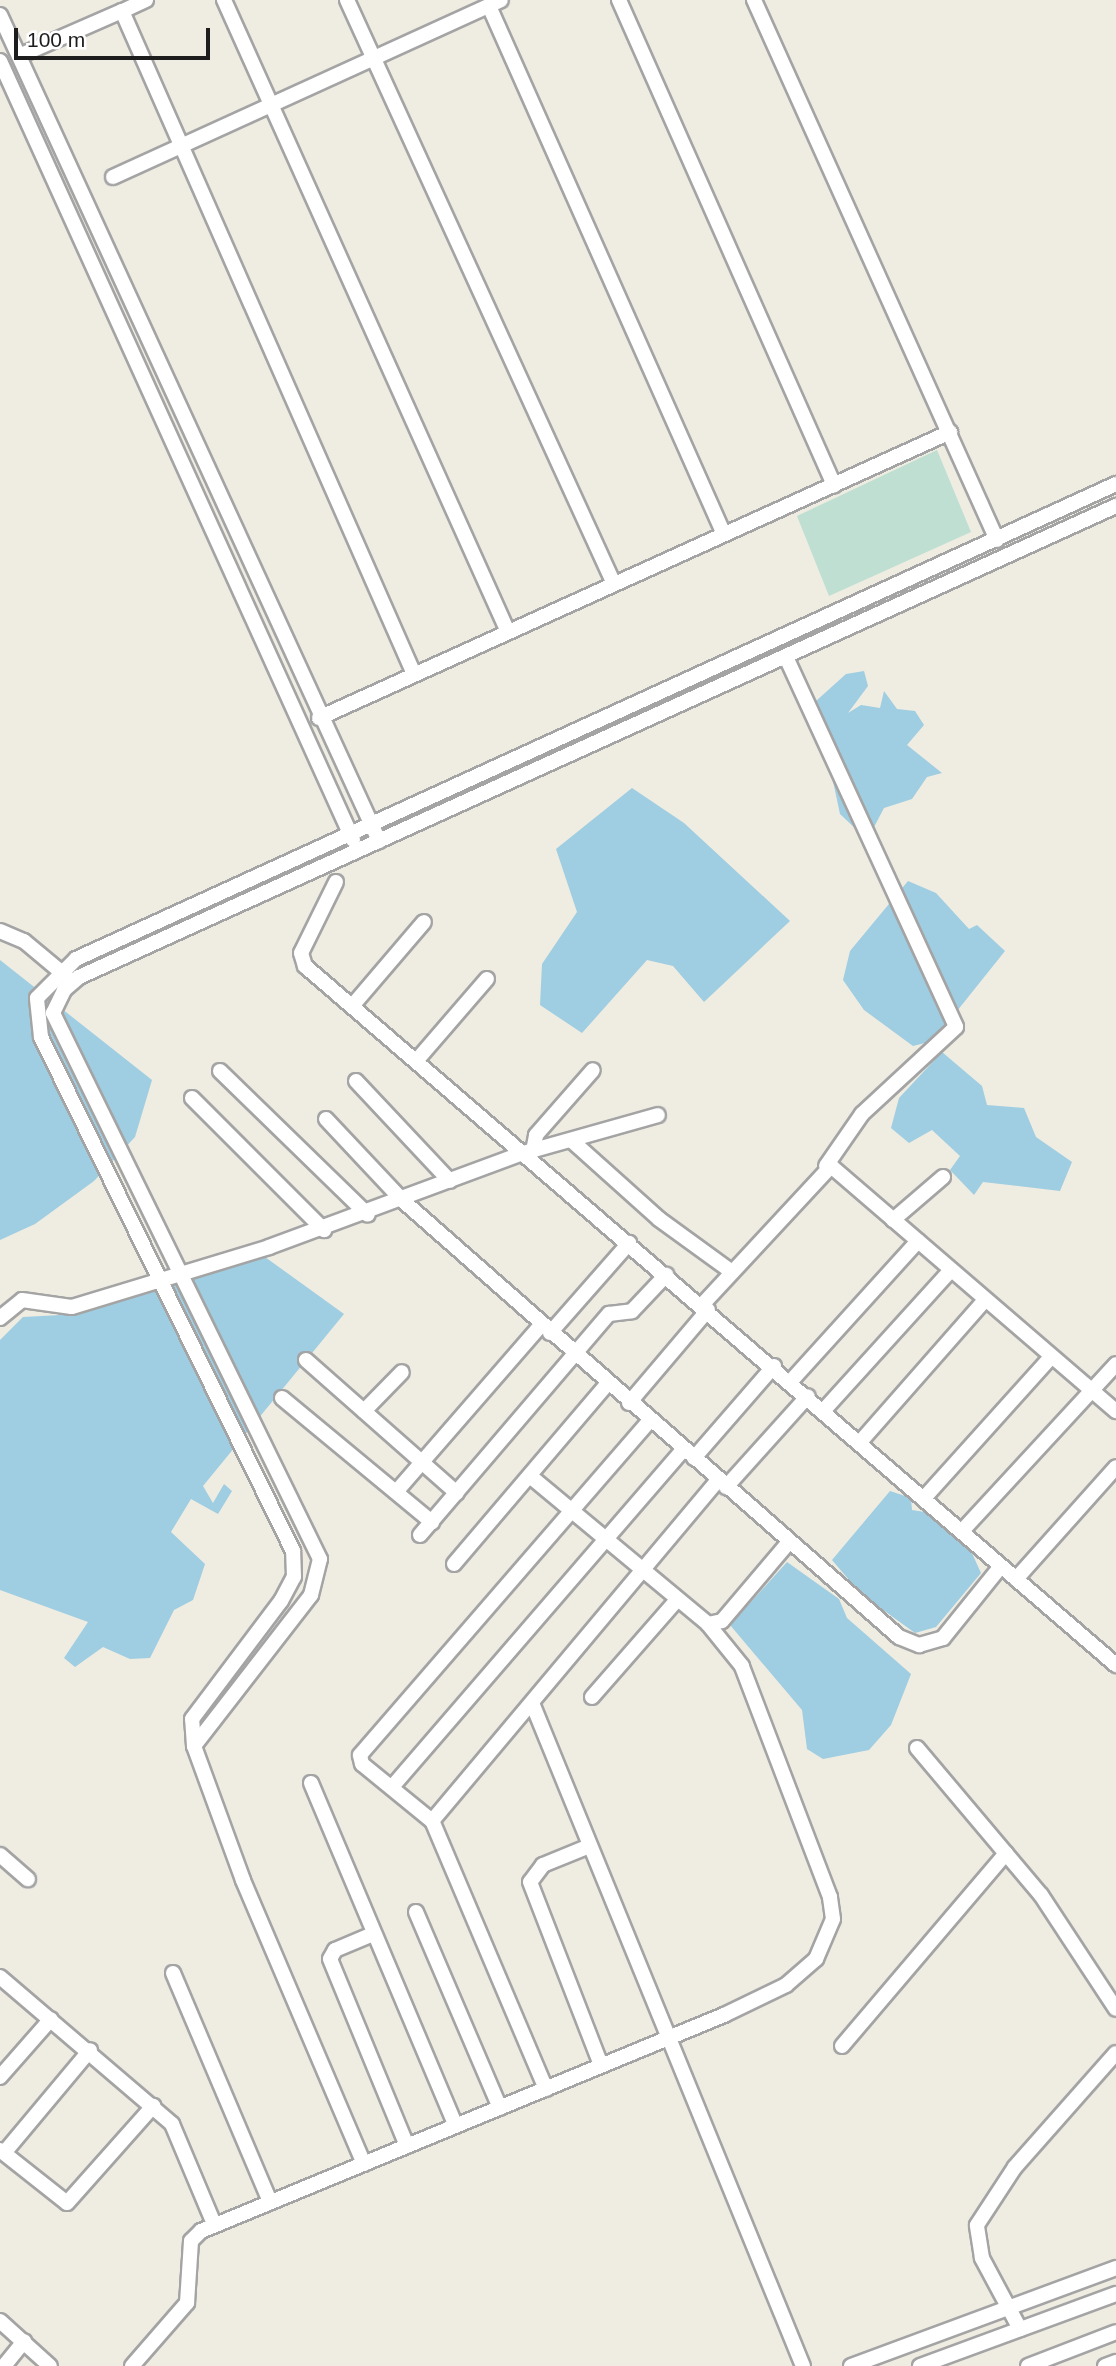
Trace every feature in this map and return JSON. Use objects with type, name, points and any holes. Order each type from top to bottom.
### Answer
[{"type":"street","points":[[19,56],[146,0]]},
{"type":"street","points":[[224,0],[274,102],[508,632]]},
{"type":"street","points":[[347,0],[374,53],[614,584]]},
{"type":"street","points":[[619,0],[834,485]]},
{"type":"street","points":[[754,0],[997,540]]},
{"type":"street","points":[[113,177],[374,53],[487,4],[723,532]]},
{"type":"street","points":[[122,11],[414,674]]},
{"type":"street","points":[[0,15],[318,718],[379,841]]},
{"type":"street","points":[[0,61],[359,851]]},
{"type":"street","points":[[318,718],[723,532],[950,432]]},
{"type":"street","points":[[364,2164],[243,1880],[194,1746],[191,1719],[281,1601],[296,1563],[41,1037],[37,998],[60,970],[369,824],[1116,484]]},
{"type":"street","points":[[194,1746],[311,1595],[320,1559],[53,1013],[73,982],[1116,506]]},
{"type":"street","points":[[629,1403],[732,1272],[826,1166],[862,1114],[956,1027],[786,657]]},
{"type":"street","points":[[336,882],[302,959],[417,1060],[528,1152],[629,1243],[861,1441],[1116,1665]]},
{"type":"street","points":[[353,1005],[424,922]]},
{"type":"street","points":[[0,932],[60,970],[73,982]]},
{"type":"street","points":[[417,1060],[488,979]]},
{"type":"street","points":[[528,1152],[536,1135],[593,1070]]},
{"type":"street","points":[[220,1071],[368,1215]]},
{"type":"street","points":[[356,1081],[450,1181]]},
{"type":"street","points":[[192,1098],[324,1230]]},
{"type":"street","points":[[0,1318],[22,1300],[72,1307],[324,1230],[528,1152],[658,1115]]},
{"type":"street","points":[[326,1119],[402,1200],[878,1621],[919,1645],[943,1638],[1001,1566]]},
{"type":"street","points":[[571,1140],[659,1219],[732,1272]]},
{"type":"street","points":[[826,1166],[894,1220],[1116,1411]]},
{"type":"street","points":[[894,1220],[943,1177]]},
{"type":"street","points":[[791,1381],[918,1241]]},
{"type":"street","points":[[396,1492],[629,1243]]},
{"type":"street","points":[[824,1410],[951,1270]]},
{"type":"street","points":[[420,1535],[609,1314],[632,1311],[667,1275]]},
{"type":"street","points":[[861,1441],[985,1300]]},
{"type":"street","points":[[925,1497],[1051,1357]]},
{"type":"street","points":[[306,1360],[457,1493]]},
{"type":"street","points":[[962,1531],[1116,1364]]},
{"type":"street","points":[[392,1787],[605,1541],[774,1366]]},
{"type":"street","points":[[365,1411],[402,1372]]},
{"type":"street","points":[[454,1564],[607,1384]]},
{"type":"street","points":[[432,1821],[640,1569],[808,1396]]},
{"type":"street","points":[[282,1398],[432,1522]]},
{"type":"street","points":[[546,2089],[432,1821],[362,1764],[362,1751],[572,1513],[649,1421]]},
{"type":"street","points":[[1016,1579],[1116,1467]]},
{"type":"street","points":[[132,2366],[187,2303],[191,2241],[214,2224],[546,2089],[798,1978],[821,1951],[833,1919],[742,1666],[708,1624],[530,1476]]},
{"type":"street","points":[[708,1624],[722,1621],[789,1542]]},
{"type":"street","points":[[592,1697],[677,1600]]},
{"type":"street","points":[[532,1703],[587,1847],[803,2366]]},
{"type":"street","points":[[917,1748],[1006,1853],[1116,2008]]},
{"type":"street","points":[[311,1783],[456,2126]]},
{"type":"street","points":[[587,1847],[543,1865],[530,1882],[601,2065]]},
{"type":"street","points":[[842,2046],[1006,1853]]},
{"type":"street","points":[[0,1856],[28,1880]]},
{"type":"street","points":[[416,1912],[500,2108]]},
{"type":"street","points":[[373,1934],[334,1950],[330,1959],[407,2146]]},
{"type":"street","points":[[173,1973],[270,2202]]},
{"type":"street","points":[[0,1977],[90,2050],[153,2106],[184,2142],[214,2224]]},
{"type":"street","points":[[0,2077],[51,2019]]},
{"type":"street","points":[[90,2050],[2,2152],[67,2203],[153,2106]]},
{"type":"street","points":[[1020,2329],[977,2245],[982,2214],[1116,2053]]},
{"type":"street","points":[[851,2366],[1116,2268]]},
{"type":"street","points":[[920,2366],[1116,2294]]},
{"type":"street","points":[[0,2321],[50,2366]]},
{"type":"street","points":[[1028,2366],[1116,2332]]},
{"type":"street","points":[[4,2366],[24,2341]]},
{"type":"street","points":[[1105,2366],[1116,2362]]},
{"type":"green space","points":[[937,450],[971,532],[829,596],[797,516]]},
{"type":"water","points":[[864,671],[868,686],[848,713],[861,705],[880,708],[884,691],[897,709],[915,711],[924,725],[907,745],[942,773],[927,777],[912,799],[884,808],[873,829],[859,832],[840,814],[816,701],[846,674]]},
{"type":"water","points":[[632,788],[684,823],[790,921],[704,1002],[673,966],[647,960],[582,1033],[540,1005],[542,964],[577,912],[556,849]]},
{"type":"water","points":[[908,881],[936,893],[969,929],[977,925],[1005,951],[933,1041],[913,1046],[864,1010],[843,980],[850,951]]},
{"type":"water","points":[[0,960],[152,1080],[135,1137],[94,1181],[35,1224],[0,1240]]},
{"type":"water","points":[[942,1052],[982,1086],[987,1105],[1024,1108],[1036,1137],[1072,1162],[1060,1191],[983,1182],[974,1195],[950,1170],[960,1156],[932,1130],[909,1143],[891,1128],[899,1098]]},
{"type":"water","points":[[265,1257],[344,1314],[203,1486],[213,1503],[224,1484],[232,1491],[218,1514],[191,1499],[171,1532],[205,1564],[193,1600],[174,1610],[150,1658],[130,1659],[103,1647],[75,1667],[64,1658],[88,1622],[0,1590],[0,1340],[23,1317],[79,1314]]},
{"type":"water","points":[[890,1491],[911,1498],[912,1510],[925,1512],[971,1551],[981,1573],[936,1627],[915,1633],[861,1594],[832,1560]]},
{"type":"water","points":[[787,1562],[839,1599],[847,1618],[911,1674],[891,1725],[869,1750],[823,1759],[807,1749],[802,1710],[730,1625]]}]
